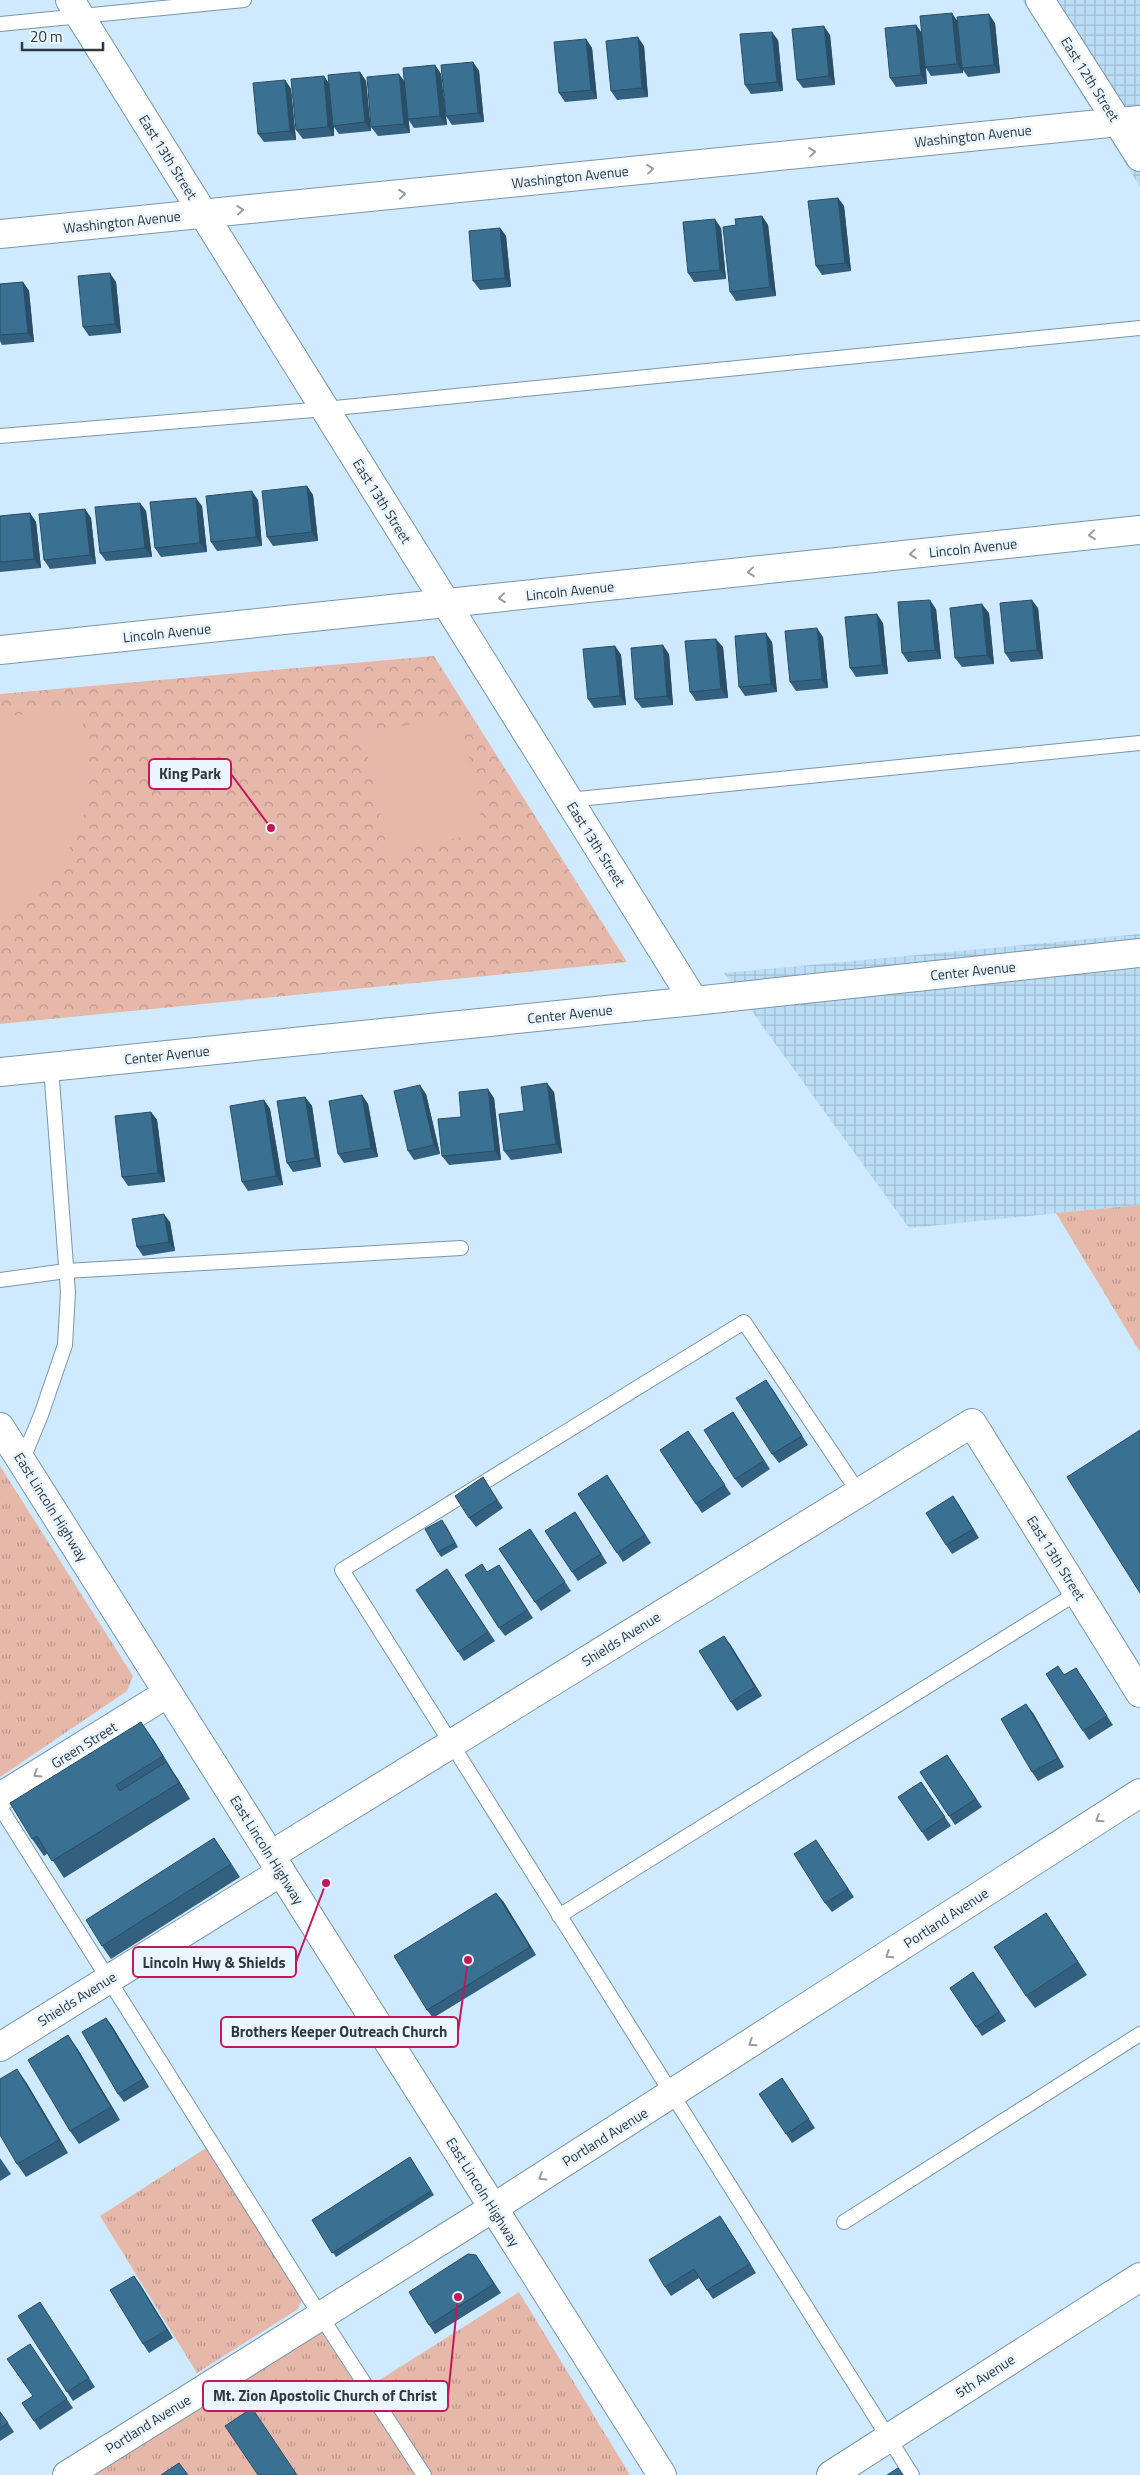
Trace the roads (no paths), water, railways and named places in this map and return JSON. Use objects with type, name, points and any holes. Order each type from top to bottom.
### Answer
[{"type":"street","name":"East 12th Street","points":[[1040,0],[1129,120],[1140,157]]},
{"type":"street","name":"East 13th Street","points":[[74,8],[694,1001]]},
{"type":"street","name":"Washington Avenue","points":[[0,234],[1129,120]]},
{"type":"street","name":"Lincoln Avenue","points":[[0,650],[1140,530]]},
{"type":"street","name":"Center Avenue","points":[[0,1072],[1140,953]]},
{"type":"street","name":"East 13th Street","points":[[972,1423],[1140,1693]]},
{"type":"street","name":"Shields Avenue","points":[[0,2047],[108,1979],[450,1745],[972,1423]]},
{"type":"street","name":"East Lincoln Highway","points":[[0,1427],[662,2475]]},
{"type":"street","name":"Green Street","points":[[0,1797],[168,1692]]},
{"type":"street","name":"Portland Avenue","points":[[66,2475],[494,2208],[1140,1793]]},
{"type":"street","name":"5th Avenue","points":[[831,2475],[1140,2277]]},
{"type":"lane","points":[[0,24],[74,8],[244,0]]},
{"type":"lane","points":[[0,436],[325,409],[1140,328]]},
{"type":"lane","points":[[568,800],[1140,743]]},
{"type":"lane","points":[[22,1461],[41,1416],[65,1345],[68,1292],[51,1066]]},
{"type":"lane","points":[[0,1280],[66,1271],[461,1248]]},
{"type":"lane","points":[[859,1493],[744,1322],[342,1570],[670,2095],[912,2475]]},
{"type":"lane","points":[[559,1916],[1077,1593]]},
{"type":"lane","points":[[0,1807],[320,2315],[424,2475]]},
{"type":"lane","points":[[844,2222],[1140,2034]]},
{"type":"place","name":"King Park","points":[[271,828]]},
{"type":"place","name":"Lincoln Hwy & Shields","points":[[326,1883]]},
{"type":"place","name":"Brothers Keeper Outreach Church","points":[[468,1960]]},
{"type":"place","name":"Mt. Zion Apostolic Church of Christ","points":[[458,2297]]}]
